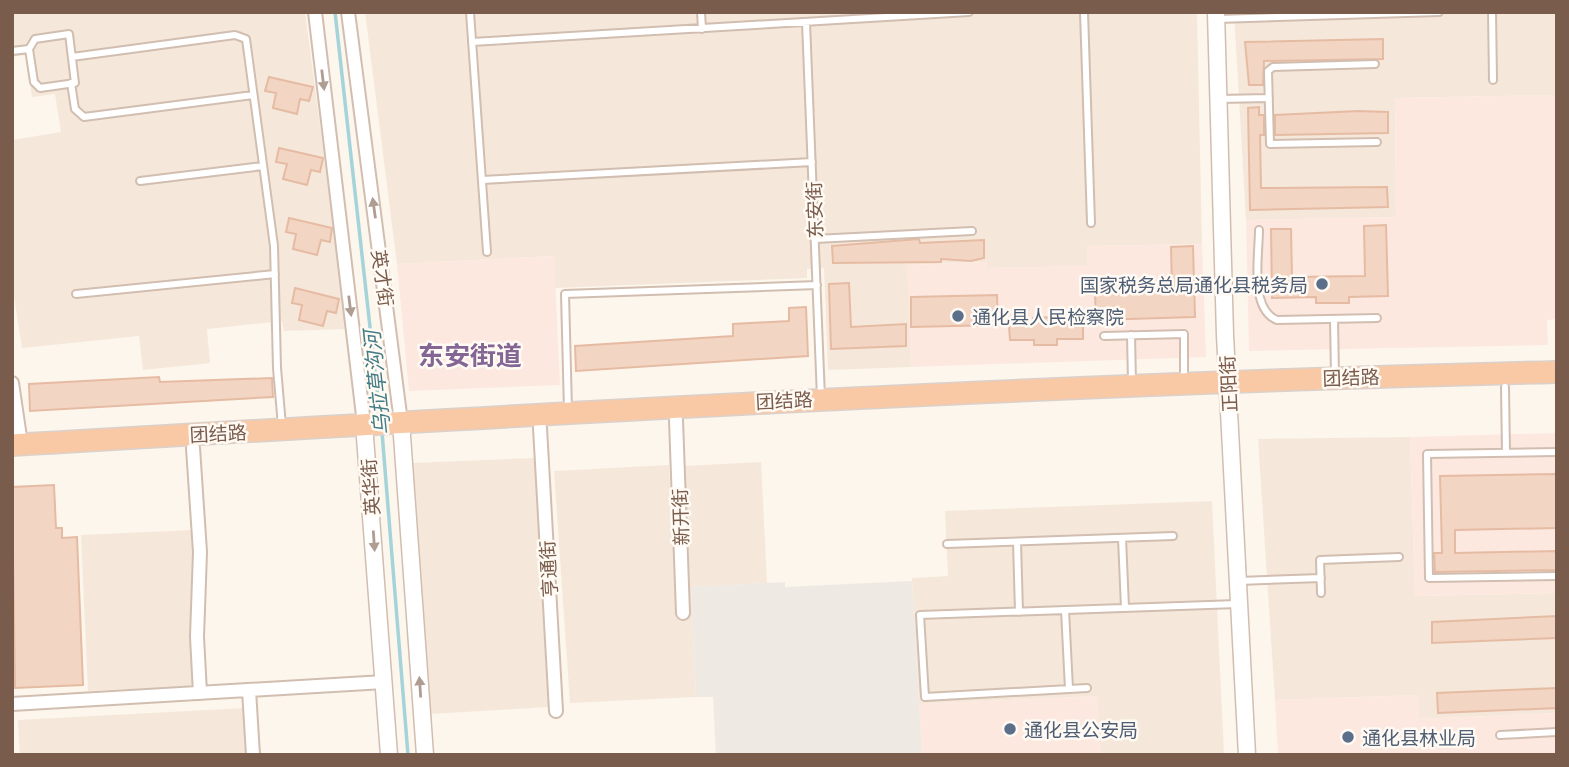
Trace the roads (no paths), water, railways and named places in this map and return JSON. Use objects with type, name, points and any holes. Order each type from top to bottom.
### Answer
[{"type":"highway","name":"团结路","points":[[401,429],[540,428],[1228,388],[1335,378],[1557,372]]},
{"type":"highway","name":"团结路","points":[[15,449],[193,448],[568,412],[1132,385],[1184,383],[1228,388],[1557,386]]},
{"type":"highway","name":"团结路","points":[[15,449],[282,429],[365,431]]},
{"type":"street","name":"英华街","points":[[315,12],[365,431],[389,755]]},
{"type":"street","name":"英才街","points":[[348,12],[401,429],[425,755]]},
{"type":"street","name":"正阳街","points":[[1216,15],[1228,388],[1247,755]]},
{"type":"street","points":[[12,383],[15,449]]},
{"type":"street","name":"新开街","points":[[676,420],[683,613]]},
{"type":"street","name":"亨通街","points":[[540,428],[556,711]]},
{"type":"street","points":[[193,448],[200,552],[197,637],[200,693]]},
{"type":"street","points":[[12,704],[384,682]]},
{"type":"street","points":[[249,690],[253,755]]},
{"type":"lane","points":[[470,12],[487,252]]},
{"type":"lane","points":[[701,12],[702,29]]},
{"type":"lane","points":[[472,42],[969,12]]},
{"type":"lane","points":[[1084,12],[1091,223]]},
{"type":"lane","points":[[1216,15],[1438,12]]},
{"type":"lane","points":[[1492,12],[1493,79]]},
{"type":"lane","name":"东安街","points":[[806,22],[821,398]]},
{"type":"lane","points":[[69,34],[75,83],[40,88],[34,82],[29,49],[35,39],[69,34]]},
{"type":"lane","points":[[72,57],[236,35],[246,39],[275,274],[277,368],[282,429]]},
{"type":"lane","points":[[12,51],[29,49]]},
{"type":"lane","points":[[1375,64],[1273,67],[1268,71],[1270,144],[1273,146],[1377,142]]},
{"type":"lane","points":[[71,83],[75,109],[85,117],[253,95]]},
{"type":"lane","points":[[1218,99],[1269,98]]},
{"type":"lane","points":[[482,180],[812,162]]},
{"type":"lane","points":[[139,181],[263,166]]},
{"type":"lane","points":[[1259,230],[1260,303],[1266,314],[1277,320],[1377,318]]},
{"type":"lane","points":[[815,239],[972,231]]},
{"type":"lane","points":[[76,294],[275,274]]},
{"type":"lane","points":[[568,412],[565,294],[817,285]]},
{"type":"lane","points":[[1334,319],[1335,378]]},
{"type":"lane","points":[[1104,336],[1184,334],[1184,383]]},
{"type":"lane","points":[[1131,335],[1132,385]]},
{"type":"lane","points":[[1505,387],[1506,453]]},
{"type":"lane","points":[[1557,452],[1427,454],[1429,578],[1557,576]]},
{"type":"lane","points":[[947,544],[1172,536]]},
{"type":"lane","points":[[1122,538],[1125,608]]},
{"type":"lane","points":[[1017,542],[1019,611]]},
{"type":"lane","points":[[1321,593],[1320,560],[1399,557]]},
{"type":"lane","points":[[1238,581],[1321,578]]},
{"type":"lane","points":[[1087,688],[925,697],[920,615],[1239,604]]},
{"type":"lane","points":[[1065,610],[1069,689]]},
{"type":"lane","points":[[1500,735],[1557,732]]},
{"type":"waterway","name":"乌拉草沟河","points":[[335,12],[380,417]]},
{"type":"waterway","name":"乌拉草沟河","points":[[382,432],[408,755]]},
{"type":"place","name":"国家税务总局通化县税务局","points":[[1322,284]]},
{"type":"place","name":"通化县人民检察院","points":[[958,316]]},
{"type":"place","name":"通化县公安局","points":[[1010,729]]},
{"type":"place","name":"通化县林业局","points":[[1348,737]]},
{"type":"district","name":"东安街道","points":[[470,354]]}]
